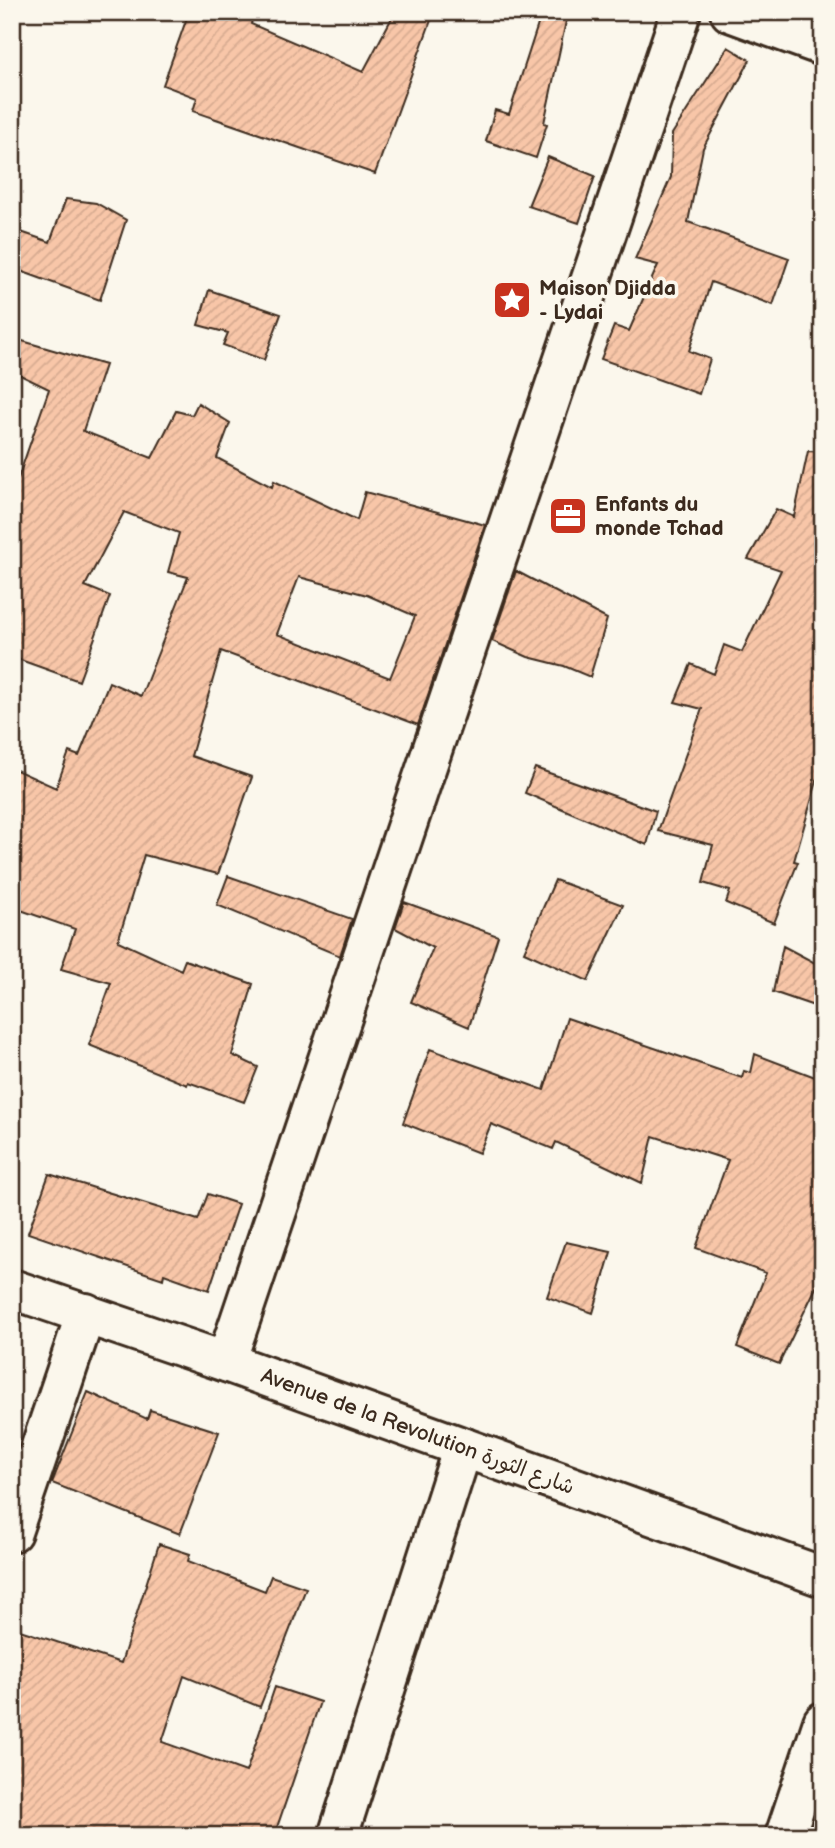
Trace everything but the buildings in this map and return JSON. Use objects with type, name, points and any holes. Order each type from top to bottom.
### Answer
[{"type":"street","points":[[226,1362],[681,12]]},
{"type":"street","points":[[730,12],[823,46]]},
{"type":"street","name":"Avenue de la Revolution شارع الثورة","points":[[12,1289],[226,1362],[823,1577]]},
{"type":"street","points":[[12,1532],[86,1313]]},
{"type":"street","points":[[338,1836],[463,1447]]},
{"type":"street","points":[[785,1836],[823,1722]]},
{"type":"place","name":"Maison Djidda - Lydai","points":[[512,300]]},
{"type":"place","name":"Enfants du monde Tchad","points":[[568,516]]}]
